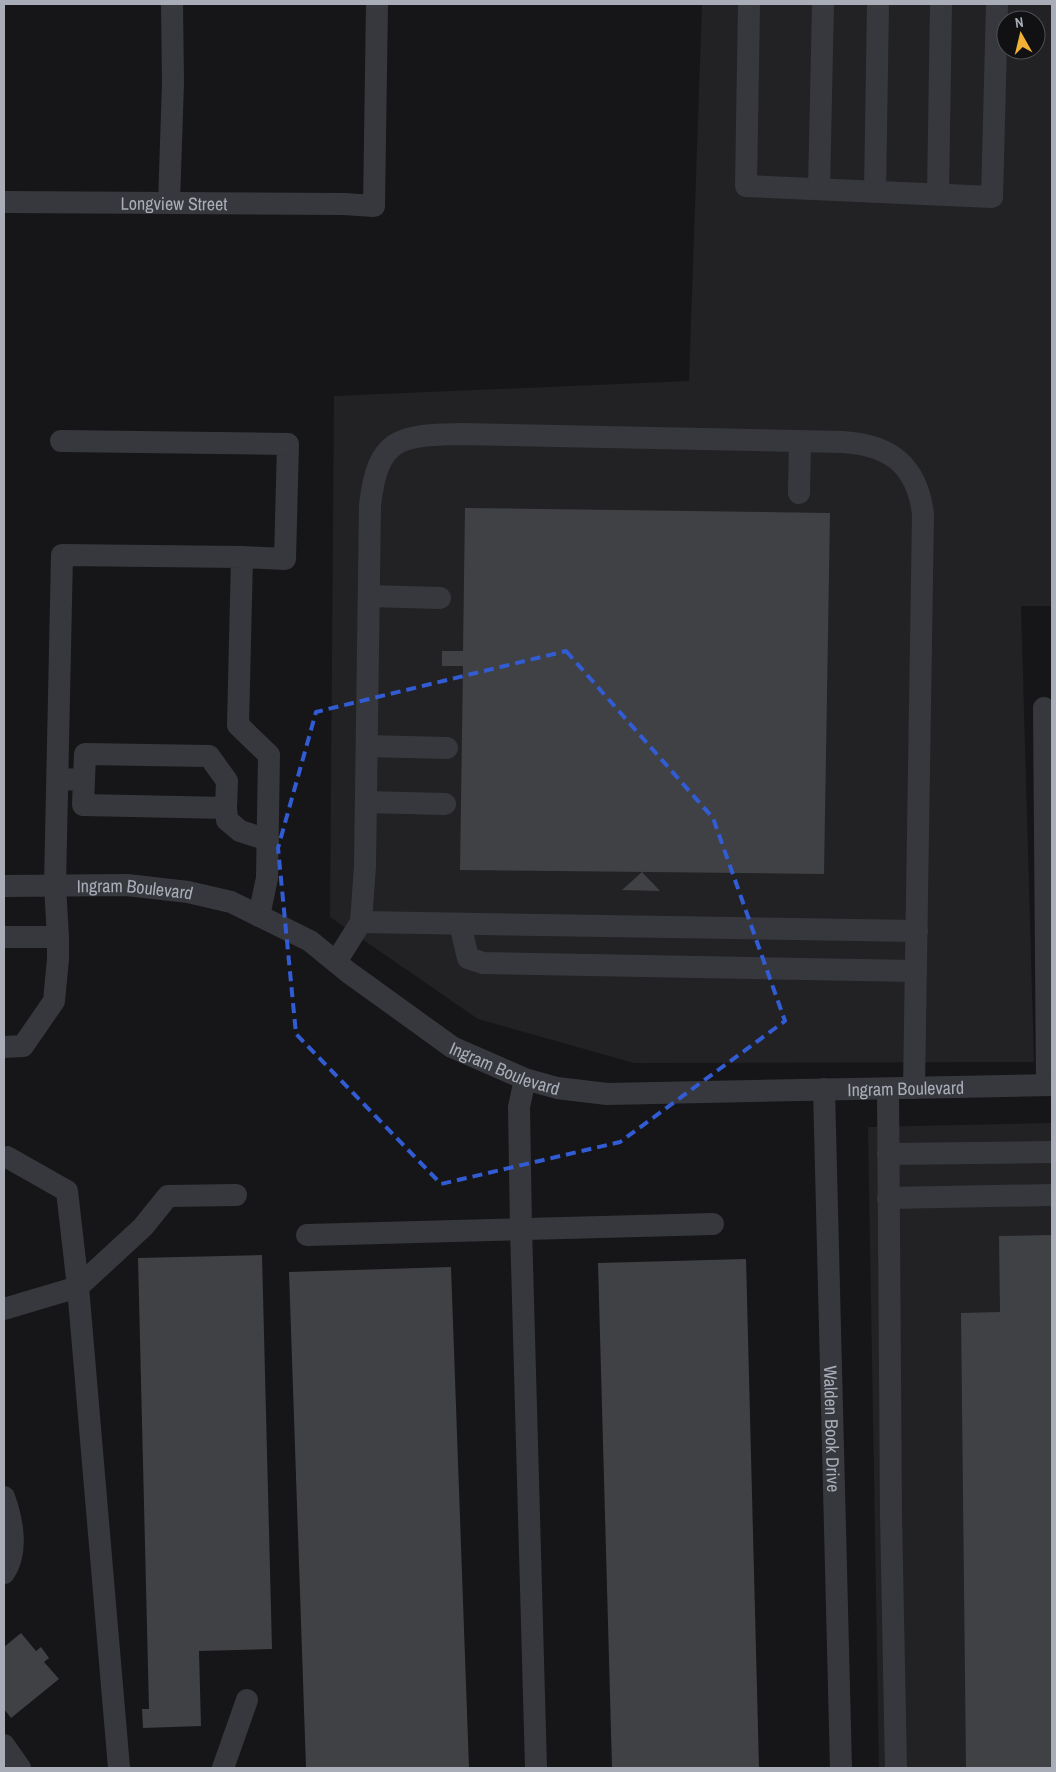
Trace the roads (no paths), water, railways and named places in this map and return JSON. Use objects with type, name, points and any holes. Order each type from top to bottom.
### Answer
[{"type":"street","points":[[169,203],[173,83],[172,4]]},
{"type":"street","name":"Longview Street","points":[[4,202],[344,204],[374,206],[377,4]]},
{"type":"street","points":[[749,4],[746,186],[992,196],[997,4]]},
{"type":"street","points":[[819,189],[823,4]]},
{"type":"street","points":[[875,192],[878,4]]},
{"type":"street","points":[[938,194],[941,4]]},
{"type":"street","points":[[336,962],[361,922],[365,866],[370,505],[376,470],[388,450],[396,444],[420,436],[461,434],[856,443],[881,449],[892,455],[914,480],[922,501],[914,1088]]},
{"type":"street","points":[[4,1047],[23,1046],[54,1001],[58,959],[55,886],[62,555],[285,559],[288,444],[61,441]]},
{"type":"street","points":[[799,494],[800,441]]},
{"type":"street","points":[[242,558],[238,725],[269,756],[267,878],[259,916]]},
{"type":"street","points":[[369,596],[440,598]]},
{"type":"street","points":[[1044,708],[1049,773],[1050,1085]]},
{"type":"street","points":[[367,746],[447,748]]},
{"type":"street","points":[[226,808],[83,805],[86,754],[209,756],[227,781],[227,820],[240,832],[268,840]]},
{"type":"street","points":[[58,779],[84,780]]},
{"type":"street","points":[[366,802],[445,804]]},
{"type":"street","name":"Ingram Boulevard","points":[[4,886],[127,885],[188,892],[231,902],[310,941],[452,1047],[525,1079],[557,1088],[606,1094],[1050,1085]]},
{"type":"street","points":[[361,922],[917,931]]},
{"type":"street","points":[[460,924],[468,958],[483,963],[916,971]]},
{"type":"street","points":[[4,937],[58,937]]},
{"type":"street","points":[[525,1079],[519,1108],[536,1768]]},
{"type":"street","points":[[888,1089],[891,1514],[896,1768]]},
{"type":"street","name":"Walden Book Drive","points":[[824,1090],[841,1768]]},
{"type":"street","points":[[888,1154],[1052,1152]]},
{"type":"street","points":[[4,1158],[7,1157],[68,1191],[78,1287],[119,1768]]},
{"type":"street","points":[[4,1309],[78,1287],[142,1228],[168,1196],[236,1195]]},
{"type":"street","points":[[888,1198],[1052,1195]]},
{"type":"street","points":[[308,1235],[713,1224]]},
{"type":"street","points":[[4,1497],[10,1515],[13,1538],[8,1567],[4,1573]]},
{"type":"street","points":[[223,1768],[247,1700]]},
{"type":"street","points":[[4,1745],[20,1768]]}]
